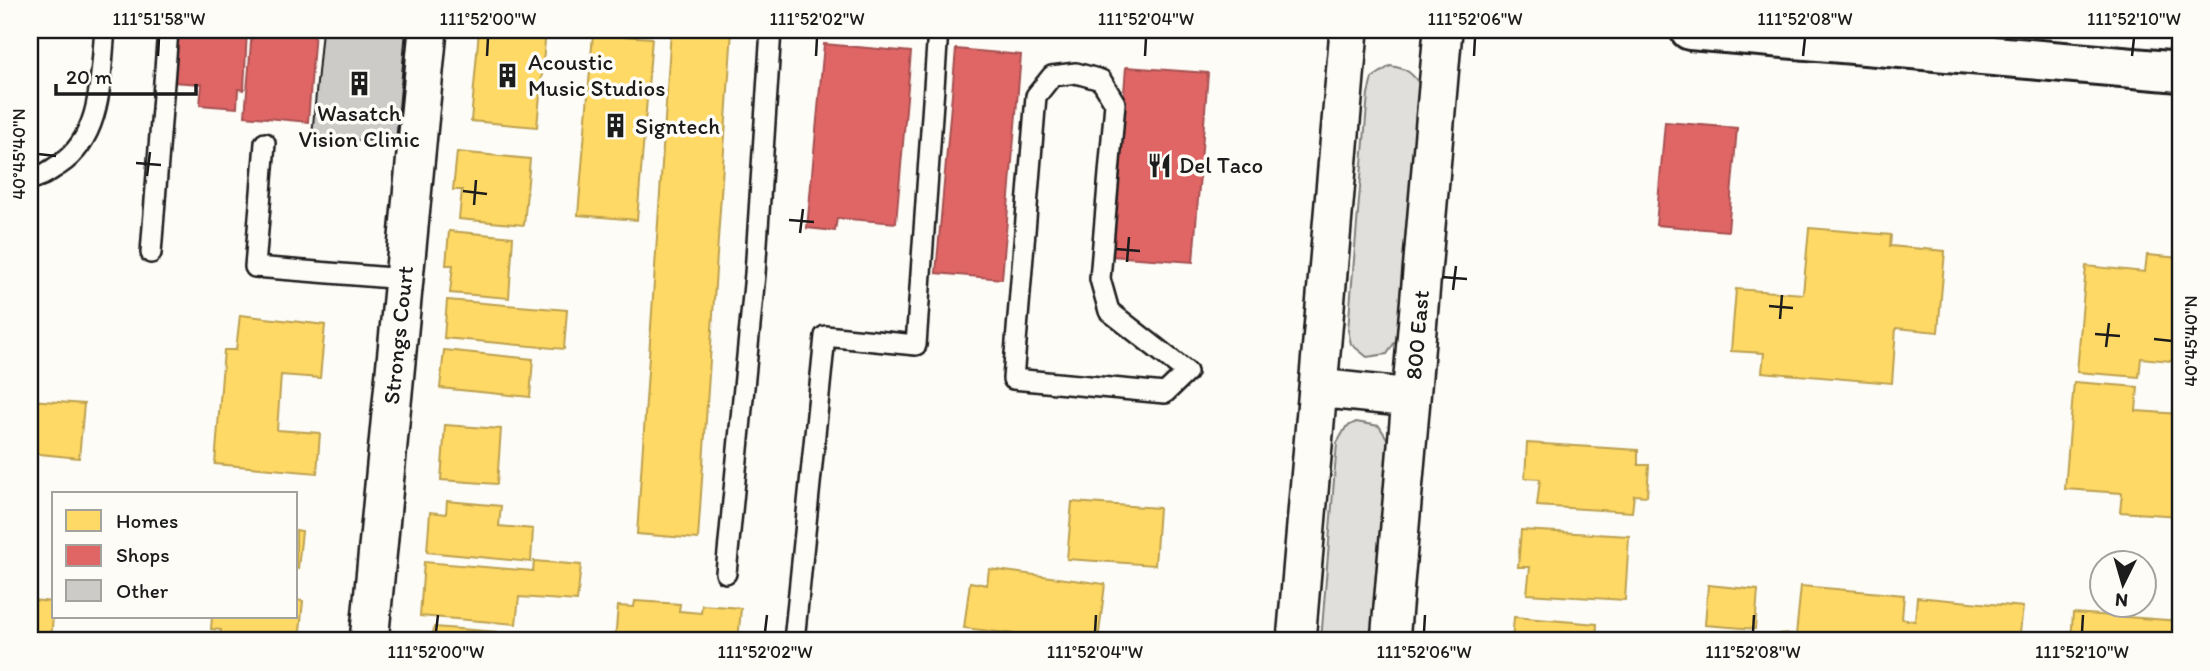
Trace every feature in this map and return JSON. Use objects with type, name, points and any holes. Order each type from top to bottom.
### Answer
[{"type":"main road","points":[[1690,30],[2180,72]]},
{"type":"street","name":"Strongs Court","points":[[369,641],[428,30]]},
{"type":"street","points":[[1296,641],[1349,30]]},
{"type":"street","name":"800 East","points":[[1390,641],[1444,30]]},
{"type":"street","points":[[1318,388],[1411,398]]},
{"type":"lane","points":[[30,179],[39,178],[76,154],[95,118],[105,30]]},
{"type":"lane","points":[[151,253],[168,30]]},
{"type":"lane","points":[[726,573],[755,274],[771,30]]},
{"type":"lane","points":[[794,641],[825,336],[916,345],[937,30]]},
{"type":"lane","points":[[1076,73],[1101,80],[1115,103],[1100,279],[1109,311],[1187,372],[1165,393],[1013,379],[1036,96],[1052,76],[1076,73]]},
{"type":"lane","points":[[265,143],[255,267],[404,279]]},
{"type":"shaded area","points":[[1390,66],[1408,72],[1421,87],[1399,336],[1387,354],[1367,357],[1351,344],[1348,330],[1368,94],[1372,78]]},
{"type":"shaded area","points":[[1356,422],[1379,426],[1390,443],[1373,641],[1321,641],[1337,443],[1346,427]]},
{"type":"building: Homes","name":"Acoustic Music Studios","points":[[479,30],[546,30],[537,127],[471,121]]},
{"type":"building: Homes","points":[[671,30],[732,30],[698,539],[637,534]]},
{"type":"building: Homes","name":"Signtech","points":[[593,34],[652,38],[637,220],[578,215]]},
{"type":"building: Homes","points":[[457,152],[530,159],[524,225],[459,219],[462,190],[453,190]]},
{"type":"building: Homes","points":[[1809,228],[1891,235],[1890,246],[1945,251],[1938,332],[1896,328],[1892,383],[1762,372],[1764,353],[1731,351],[1736,289],[1803,294]]},
{"type":"building: Homes","points":[[449,231],[513,237],[509,298],[450,293],[453,265],[446,265]]},
{"type":"building: Homes","points":[[2147,255],[2180,258],[2180,362],[2141,358],[2139,377],[2077,372],[2086,266],[2145,272]]},
{"type":"building: Homes","points":[[447,300],[567,310],[564,349],[444,338]]},
{"type":"building: Homes","points":[[240,315],[325,325],[320,378],[281,375],[277,430],[320,433],[317,473],[215,464],[224,350],[236,350]]},
{"type":"building: Homes","points":[[444,350],[533,359],[530,397],[440,388]]},
{"type":"building: Homes","points":[[2074,382],[2138,387],[2136,411],[2180,414],[2180,516],[2120,512],[2122,493],[2065,489]]},
{"type":"building: Homes","points":[[30,400],[84,404],[79,458],[30,453]]},
{"type":"building: Homes","points":[[445,425],[501,429],[497,484],[441,480]]},
{"type":"building: Homes","points":[[1527,443],[1638,450],[1638,465],[1649,465],[1647,496],[1634,495],[1632,512],[1537,506],[1540,479],[1525,478]]},
{"type":"building: Homes","points":[[447,501],[501,506],[499,526],[533,529],[531,562],[427,552],[430,512],[446,514]]},
{"type":"building: Homes","points":[[1072,502],[1159,508],[1155,565],[1067,559]]},
{"type":"building: Homes","points":[[298,530],[302,531],[298,569]]},
{"type":"building: Homes","points":[[1521,530],[1629,536],[1625,600],[1527,594],[1530,567],[1518,567]]},
{"type":"building: Homes","points":[[534,561],[581,565],[577,601],[519,597],[516,624],[420,616],[424,562],[533,571]]},
{"type":"building: Homes","points":[[989,569],[1105,584],[1098,641],[1040,641],[1040,637],[964,628],[970,582],[987,585]]},
{"type":"building: Homes","points":[[1708,585],[1758,590],[1755,629],[1705,625]]},
{"type":"building: Homes","points":[[1801,586],[1904,595],[1902,619],[1915,621],[1917,597],[2023,607],[2019,641],[1780,641],[1780,634],[1796,635]]},
{"type":"building: Homes","points":[[30,600],[52,602],[51,641],[30,641]]},
{"type":"building: Homes","points":[[298,600],[303,601],[299,641],[220,641],[221,630],[211,629],[212,618],[298,618]]},
{"type":"building: Homes","points":[[635,601],[680,604],[679,611],[701,613],[702,605],[741,608],[738,641],[615,641],[618,606],[634,607]]},
{"type":"building: Homes","points":[[2073,613],[2088,614],[2088,618],[2180,621],[2179,641],[2071,641]]},
{"type":"building: Homes","points":[[1514,617],[1597,624],[1596,641],[1512,641]]},
{"type":"building: Homes","points":[[434,627],[497,632],[496,639],[522,641],[416,641],[432,640]]},
{"type":"building: Shops","points":[[175,30],[247,30],[244,90],[238,89],[237,108],[200,105],[202,84],[172,82]]},
{"type":"building: Shops","points":[[252,30],[315,30],[308,122],[245,116]]},
{"type":"building: Shops","points":[[824,44],[911,52],[896,223],[837,218],[835,231],[807,228]]},
{"type":"building: Shops","points":[[956,49],[1021,55],[1002,279],[936,273]]},
{"type":"building: Shops","name":"Del Taco","points":[[1126,67],[1208,73],[1193,262],[1111,256]]},
{"type":"building: Shops","points":[[1665,122],[1737,128],[1728,231],[1656,225]]},
{"type":"building: Other","name":"Wasatch Vision Clinic","points":[[322,30],[406,30],[396,143],[312,136]]},
{"type":"place","name":"Acoustic Music Studios","points":[[508,75]]},
{"type":"place","name":"Wasatch Vision Clinic","points":[[359,83]]},
{"type":"place","name":"Signtech","points":[[615,126]]},
{"type":"place","name":"Del Taco","points":[[1159,165]]}]
